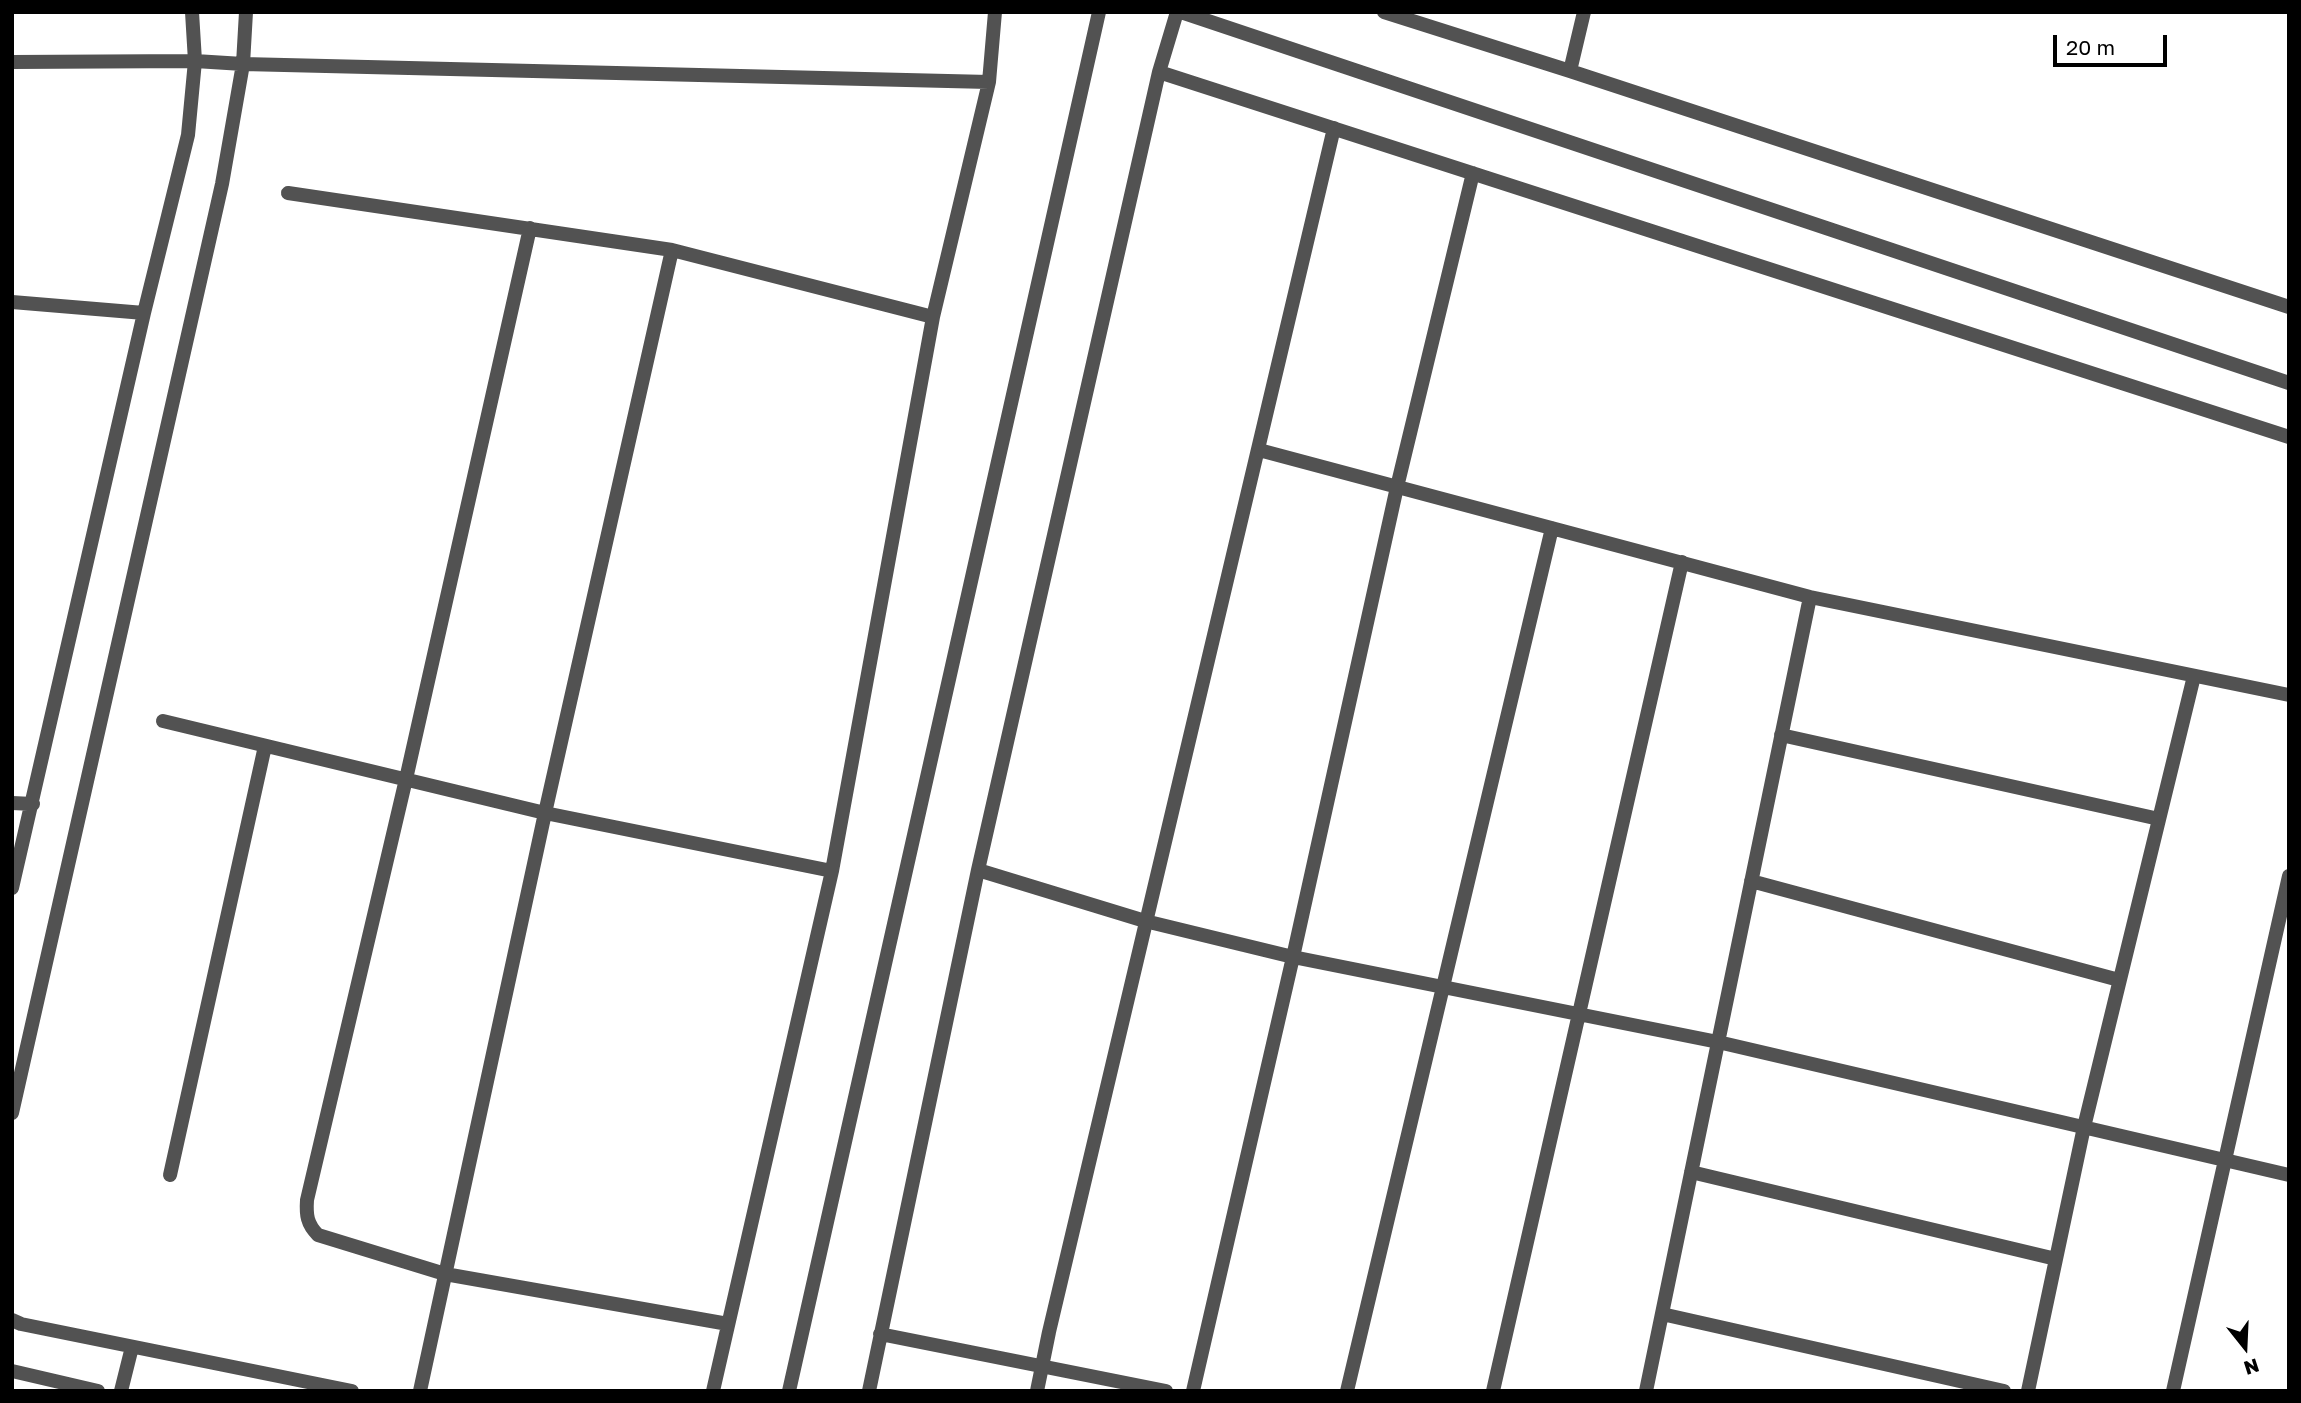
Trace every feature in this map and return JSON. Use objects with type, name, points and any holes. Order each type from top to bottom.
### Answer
[{"type":"street","points":[[12,888],[144,313],[188,135],[195,61],[192,12]]},
{"type":"street","points":[[12,1113],[222,184],[243,64],[246,12]]},
{"type":"street","points":[[713,1391],[832,871],[933,317],[989,82],[995,12]]},
{"type":"street","points":[[789,1391],[1099,12]]},
{"type":"street","points":[[869,1391],[978,870],[1158,72],[1179,12],[2289,383]]},
{"type":"street","points":[[1384,12],[2289,307]]},
{"type":"street","points":[[1570,71],[1584,12]]},
{"type":"street","points":[[12,62],[195,61],[989,82]]},
{"type":"street","points":[[1158,72],[2289,437]]},
{"type":"street","points":[[1037,1391],[1145,921],[1334,128]]},
{"type":"street","points":[[1193,1391],[1397,487],[1473,173]]},
{"type":"street","points":[[288,194],[672,250],[933,317]]},
{"type":"street","points":[[530,228],[306,1213],[309,1226],[318,1235],[445,1275],[728,1324]]},
{"type":"street","points":[[420,1391],[545,813],[672,250]]},
{"type":"street","points":[[12,302],[144,313]]},
{"type":"street","points":[[1259,450],[1810,597],[2289,695]]},
{"type":"street","points":[[1347,1391],[1552,528]]},
{"type":"street","points":[[1493,1391],[1682,562]]},
{"type":"street","points":[[1646,1391],[1810,597]]},
{"type":"street","points":[[2028,1391],[2084,1127],[2194,676]]},
{"type":"street","points":[[163,721],[545,813],[832,871]]},
{"type":"street","points":[[1781,735],[2159,819]]},
{"type":"street","points":[[170,1175],[265,746]]},
{"type":"street","points":[[12,803],[33,804]]},
{"type":"street","points":[[978,870],[1145,921],[1293,957],[1718,1042],[2289,1175]]},
{"type":"street","points":[[2173,1391],[2289,876]]},
{"type":"street","points":[[1751,881],[2119,980]]},
{"type":"street","points":[[1691,1172],[2056,1259]]},
{"type":"street","points":[[1662,1314],[2004,1391]]},
{"type":"street","points":[[12,1320],[352,1391]]},
{"type":"street","points":[[880,1334],[1166,1391]]},
{"type":"street","points":[[121,1391],[132,1347]]},
{"type":"street","points":[[12,1371],[98,1391]]},
{"type":"street","points":[[267,1391],[270,1375]]}]
